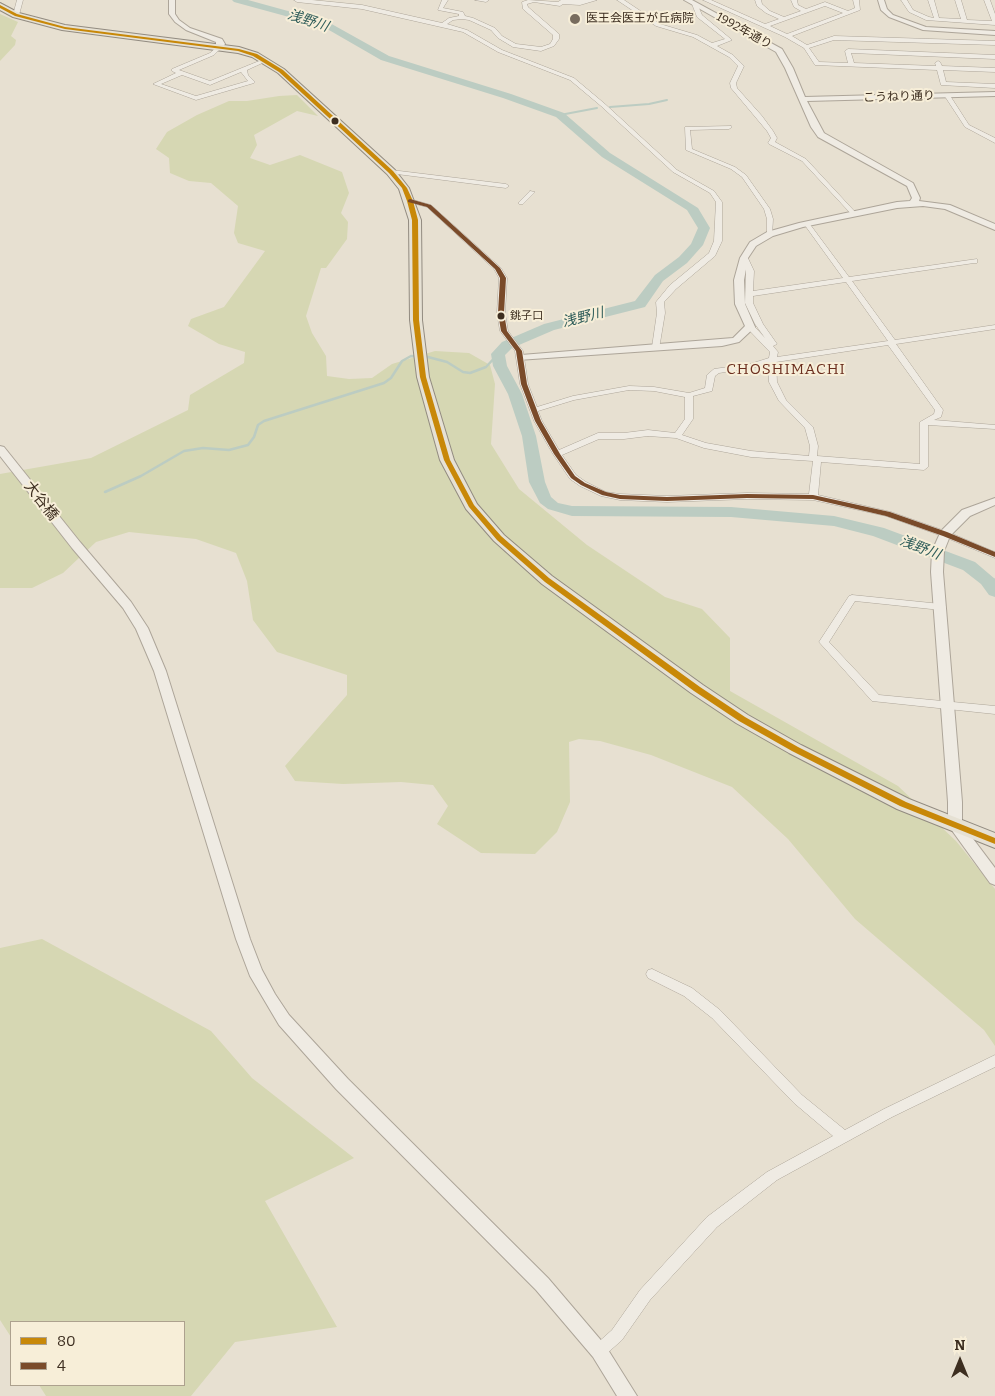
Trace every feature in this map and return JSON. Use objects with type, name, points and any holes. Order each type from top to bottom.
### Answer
[{"type":"main road","points":[[0,6],[16,15],[65,28],[239,50],[266,60],[289,77],[391,172],[404,188],[410,201],[415,220],[418,350],[438,436],[447,460],[471,506],[499,538],[547,580],[689,684],[742,720],[903,804],[995,841]]},
{"type":"street","points":[[16,15],[20,0]]},
{"type":"street","points":[[172,0],[172,14],[194,36],[190,40],[179,42]]},
{"type":"street","points":[[297,0],[312,3],[341,2],[465,31],[491,47],[572,80],[603,105],[675,171],[712,192],[719,202],[718,241],[712,254],[673,287],[660,302],[661,313],[656,348]]},
{"type":"street","points":[[445,0],[440,9],[461,14],[462,17]]},
{"type":"street","points":[[478,0],[486,0]]},
{"type":"street","points":[[443,25],[451,20],[462,17],[479,21],[493,29],[504,41],[515,46],[541,49],[552,45],[556,39],[556,34],[525,8],[524,4],[534,0],[560,4],[561,2]]},
{"type":"street","points":[[550,0],[580,3],[594,0]]},
{"type":"street","points":[[620,0],[658,25],[694,36],[731,56],[741,66],[732,83],[734,88],[760,117],[774,138],[770,144],[804,160],[855,215]]},
{"type":"street","name":"1992年通り","points":[[687,0],[779,51],[789,68],[815,127],[821,135],[910,185],[916,198],[914,203]]},
{"type":"street","points":[[706,0],[787,36],[806,47],[816,64],[995,70]]},
{"type":"street","points":[[730,0],[730,10]]},
{"type":"street","points":[[758,0],[759,5],[768,12],[784,19]]},
{"type":"street","points":[[794,0],[796,6],[805,11]]},
{"type":"street","points":[[787,36],[858,9],[856,0]]},
{"type":"street","points":[[881,0],[884,10],[899,21],[925,29],[995,33]]},
{"type":"street","points":[[904,0],[908,8],[916,14],[937,20],[995,22],[987,0]]},
{"type":"street","points":[[931,0],[937,20]]},
{"type":"street","points":[[958,0],[965,22]]},
{"type":"street","points":[[765,26],[825,2],[848,13]]},
{"type":"street","points":[[695,4],[698,16],[729,40],[713,46]]},
{"type":"street","points":[[188,29],[219,41],[221,44],[212,54],[174,70],[210,83],[266,60]]},
{"type":"street","points":[[950,31],[954,41],[953,48],[938,63],[943,84],[995,86]]},
{"type":"street","points":[[806,47],[834,38],[995,43]]},
{"type":"street","points":[[851,65],[848,51],[995,57]]},
{"type":"street","points":[[182,72],[156,84],[196,98],[252,82],[245,75],[244,70]]},
{"type":"street","name":"こうねり通り","points":[[803,99],[995,94]]},
{"type":"street","points":[[947,95],[966,126],[995,140]]},
{"type":"street","points":[[729,126],[687,128],[689,150],[733,168],[744,176],[767,209],[770,219],[770,234]]},
{"type":"street","points":[[391,172],[506,186]]},
{"type":"street","points":[[521,204],[532,192]]},
{"type":"street","points":[[410,201],[429,206],[497,268],[503,278],[501,314],[504,331],[520,355],[524,384],[534,410],[557,454],[574,477],[583,484],[604,494],[620,497],[667,499],[747,496],[813,497],[888,514],[945,534],[995,555]]},
{"type":"street","points":[[773,356],[750,327],[740,304],[739,280],[744,258],[753,244],[770,234],[807,224],[914,203],[936,204],[947,207],[995,227]]},
{"type":"street","points":[[807,224],[848,279],[892,342],[892,345],[939,410],[938,415],[924,422]]},
{"type":"street","points":[[744,258],[750,271],[749,302],[759,324],[774,346],[773,382],[783,401],[809,427],[815,459],[813,497]]},
{"type":"street","points":[[750,294],[974,261]]},
{"type":"street","points":[[520,355],[729,342],[736,340],[750,327]]},
{"type":"street","points":[[534,410],[573,398],[629,388],[654,389],[689,395],[709,389],[713,373],[751,366],[773,356],[892,342],[995,327]]},
{"type":"street","points":[[677,436],[689,419],[689,395]]},
{"type":"street","points":[[924,422],[995,427]]},
{"type":"street","points":[[557,454],[598,436],[624,436],[648,433],[677,436],[704,445],[750,454],[924,467],[924,422]]},
{"type":"street","name":"大谷橋","points":[[3,453],[76,545],[127,605],[142,628],[160,671],[214,852],[243,938],[255,972],[270,999],[284,1020],[342,1084],[542,1284],[599,1351],[628,1396]]},
{"type":"street","points":[[995,501],[966,513],[945,534],[938,551],[937,572],[955,802],[955,825],[995,879]]},
{"type":"street","points":[[941,607],[852,598],[824,642],[876,698],[995,710]]},
{"type":"street","points":[[652,974],[688,992],[716,1014],[798,1099],[844,1137]]},
{"type":"street","points":[[599,1351],[617,1335],[645,1295],[712,1222],[772,1176],[888,1113],[995,1061]]},
{"type":"green space","points":[[0,14],[18,22],[11,36],[16,40],[15,45],[0,61]]},
{"type":"green space","points":[[297,95],[318,116],[297,111],[254,135],[257,145],[250,158],[270,165],[300,155],[342,172],[349,193],[341,213],[348,222],[347,239],[326,268],[321,268],[306,316],[312,333],[326,356],[327,376],[349,379],[372,378],[392,364],[435,351],[469,353],[490,365],[495,384],[491,444],[519,489],[587,545],[665,597],[702,609],[730,638],[730,691],[898,786],[956,841],[995,889],[995,1046],[984,1030],[855,919],[788,839],[732,787],[651,755],[600,741],[579,739],[569,742],[570,802],[557,832],[535,854],[481,853],[437,824],[448,806],[433,785],[401,782],[343,784],[295,781],[285,766],[347,695],[347,675],[277,652],[253,620],[247,581],[236,553],[196,539],[129,532],[96,542],[63,573],[32,588],[0,588],[0,474],[91,458],[188,410],[190,395],[244,363],[245,352],[219,344],[188,326],[191,319],[224,307],[265,251],[238,243],[234,233],[238,206],[211,183],[189,181],[170,173],[169,158],[156,149],[167,132],[197,115],[229,101],[247,101]]},
{"type":"green space","points":[[42,939],[211,1031],[252,1078],[354,1158],[265,1201],[337,1327],[235,1342],[191,1396],[46,1396],[40,1386],[185,1386],[185,1321],[10,1321],[10,1335],[0,1320],[0,948]]},
{"type":"waterway","name":"浅野川","points":[[237,0],[325,24],[385,58],[507,96],[560,115],[606,155],[692,208],[704,228],[697,245],[683,260],[659,278],[640,304],[549,327],[507,345],[498,354],[500,366],[515,394],[529,436],[537,482],[545,500],[553,506],[572,511],[731,512],[834,521],[878,532],[969,566],[987,580],[995,591]]},
{"type":"waterway","points":[[610,107],[649,104],[667,100]]},
{"type":"waterway","points":[[560,115],[597,108]]},
{"type":"waterway","points":[[105,492],[141,476],[184,451],[203,448],[229,450],[248,445],[254,437],[258,425],[264,421],[384,383],[391,378],[402,361],[411,356],[428,357],[447,362],[463,372],[470,373],[486,367],[498,354]]},
{"type":"waterway","name":"浅野川","points":[[987,580],[995,580]]},
{"type":"transit line","name":"80","points":[[0,6],[16,15],[65,28],[239,50],[255,55],[281,71],[391,172],[404,188],[415,220],[416,320],[423,377],[447,460],[471,506],[499,538],[547,580],[697,689],[742,719],[795,749],[903,804],[995,841]]},
{"type":"transit line","name":"4","points":[[410,201],[429,206],[497,268],[503,278],[501,313],[504,331],[519,351],[524,384],[538,421],[573,477],[583,484],[604,494],[620,497],[667,499],[747,496],[813,497],[888,514],[945,534],[995,555]]},
{"type":"place","name":"医王会医王が丘病院","points":[[575,19]]},
{"type":"place","name":"銚子口","points":[[501,316]]},
{"type":"district","name":"CHOSHIMACHI","points":[[786,370]]}]
